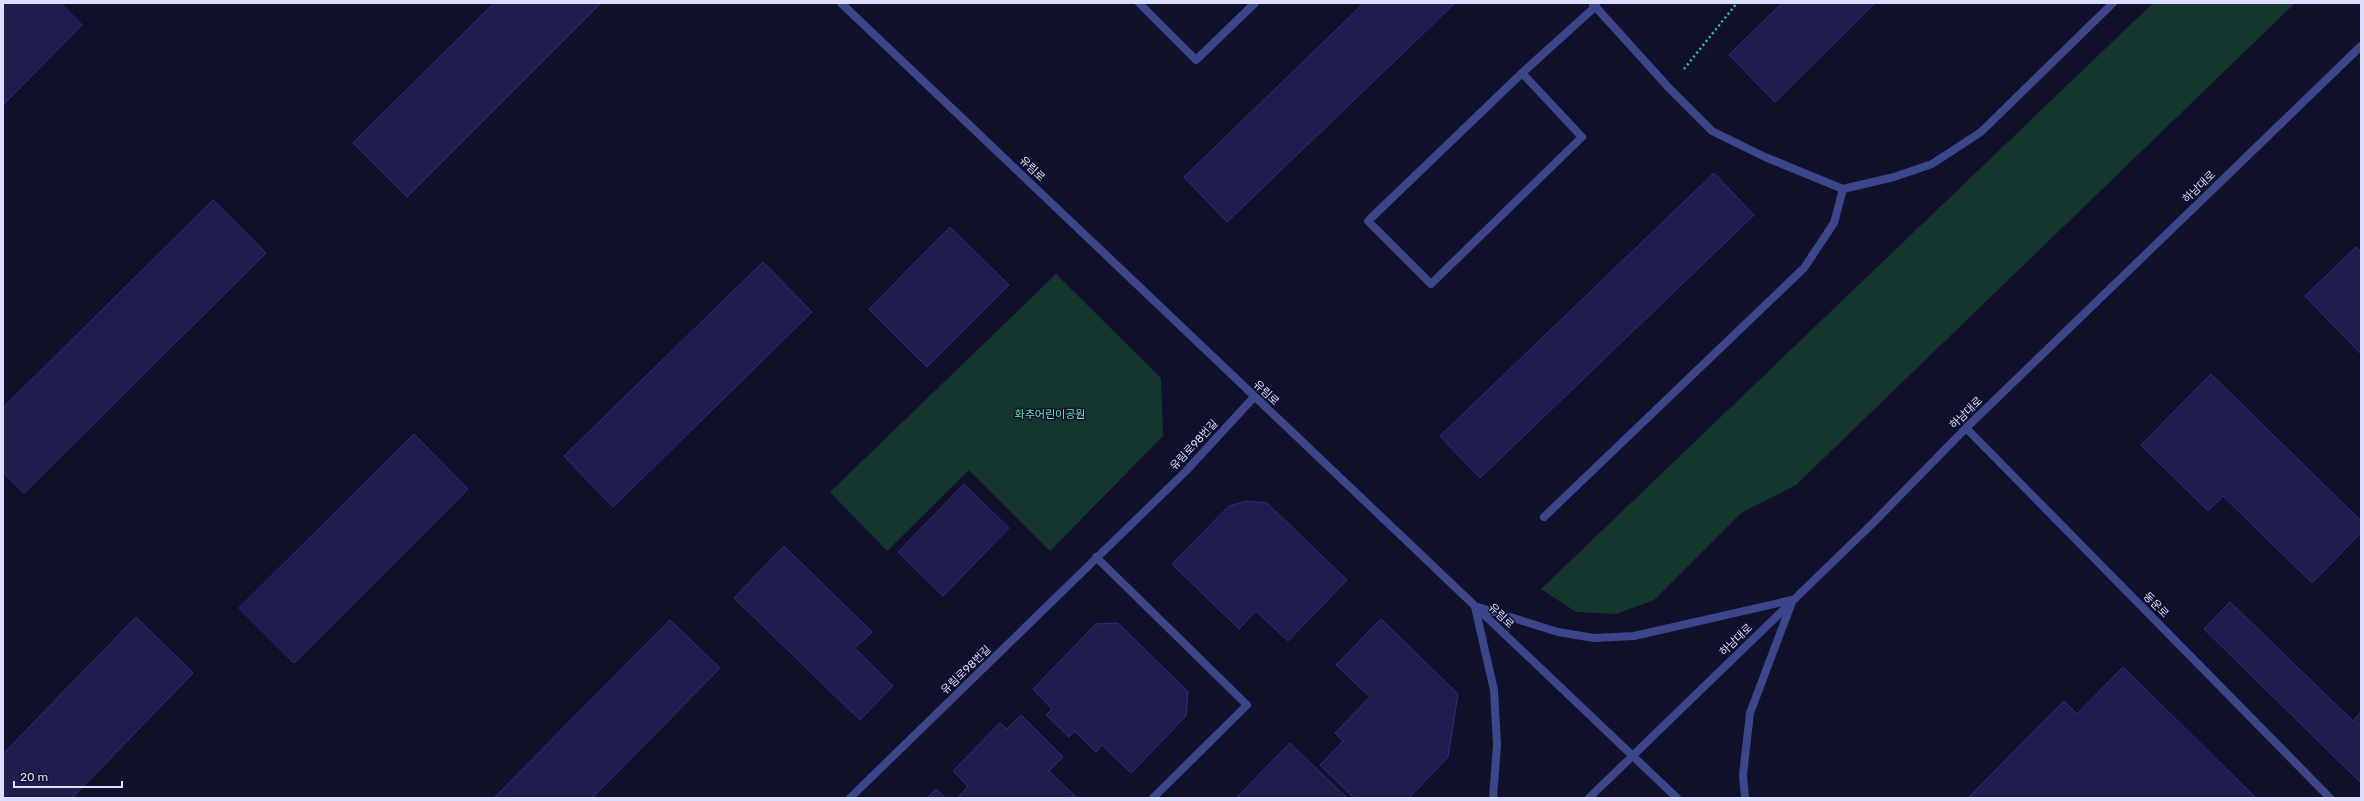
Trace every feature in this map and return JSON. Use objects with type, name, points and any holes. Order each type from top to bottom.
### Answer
[{"type":"street","name":"유림로","points":[[841,3],[1677,798]]},
{"type":"street","points":[[1139,3],[1196,60],[1255,3]]},
{"type":"street","points":[[1522,73],[1582,137],[1431,284],[1368,221],[1522,73],[1594,5],[1669,88],[1712,131],[1765,157],[1843,189],[1894,177],[1932,164],[1981,132],[2113,3]]},
{"type":"street","name":"하남대로","points":[[1590,798],[1793,600],[1966,428],[2361,46]]},
{"type":"street","points":[[1544,517],[1804,268],[1834,223],[1843,189]]},
{"type":"street","name":"유림로98번길","points":[[850,798],[1186,471],[1254,396]]},
{"type":"street","name":"동운로","points":[[1966,428],[2330,798]]},
{"type":"street","points":[[1096,557],[1247,705],[1153,798]]},
{"type":"street","points":[[1475,606],[1558,632],[1594,638],[1634,636],[1793,600]]},
{"type":"street","points":[[1745,798],[1743,775],[1750,713],[1793,600]]},
{"type":"street","points":[[1475,606],[1494,690],[1497,745],[1493,798]]},
{"type":"path","points":[[1669,88],[1737,3]]},
{"type":"green space","points":[[2153,3],[2295,3],[1796,485],[1741,513],[1654,600],[1616,614],[1576,612],[1541,589]]},
{"type":"green space","name":"화추어린이공원","points":[[1056,274],[1161,378],[1163,436],[1050,551],[969,470],[887,551],[830,492]]},
{"type":"building","points":[[3,3],[60,3],[82,25],[3,105]]},
{"type":"building","points":[[494,3],[601,3],[407,197],[353,143]]},
{"type":"building","points":[[1364,3],[1455,3],[1227,222],[1184,177]]},
{"type":"building","points":[[1782,3],[1875,3],[1775,102],[1729,55]]},
{"type":"building","points":[[1714,173],[1754,215],[1480,478],[1440,436]]},
{"type":"building","points":[[213,200],[266,253],[24,493],[3,472],[3,408]]},
{"type":"building","points":[[950,227],[1009,285],[927,367],[869,309]]},
{"type":"building","points":[[2356,247],[2361,252],[2361,354],[2305,296]]},
{"type":"building","points":[[763,262],[812,312],[613,507],[564,456]]},
{"type":"building","points":[[2211,374],[2361,521],[2361,533],[2312,583],[2223,496],[2208,511],[2141,445]]},
{"type":"building","points":[[414,434],[468,489],[294,663],[239,608]]},
{"type":"building","points":[[964,484],[1009,528],[943,596],[898,552]]},
{"type":"building","points":[[1246,501],[1267,503],[1347,580],[1288,641],[1256,611],[1239,629],[1172,564],[1229,506]]},
{"type":"building","points":[[784,546],[872,632],[855,648],[893,686],[860,720],[734,598]]},
{"type":"building","points":[[2230,602],[2353,721],[2361,712],[2361,783],[2204,629]]},
{"type":"building","points":[[136,617],[193,673],[72,798],[3,798],[3,754]]},
{"type":"building","points":[[1381,619],[1458,694],[1448,757],[1409,798],[1354,798],[1320,765],[1343,741],[1335,733],[1370,697],[1336,665]]},
{"type":"building","points":[[670,620],[720,668],[592,798],[494,798]]},
{"type":"building","points":[[1118,623],[1188,692],[1186,716],[1131,773],[1102,745],[1096,752],[1075,731],[1069,737],[1046,715],[1052,709],[1033,689],[1096,624]]},
{"type":"building","points":[[2123,667],[2256,798],[1968,798],[2064,701],[2077,714]]},
{"type":"building","points":[[1021,715],[1063,757],[1049,771],[1077,798],[958,798],[968,786],[953,771],[1000,723],[1007,729]]},
{"type":"building","points":[[1290,743],[1347,798],[1236,798]]},
{"type":"building","points":[[936,789],[946,798],[927,798]]}]
